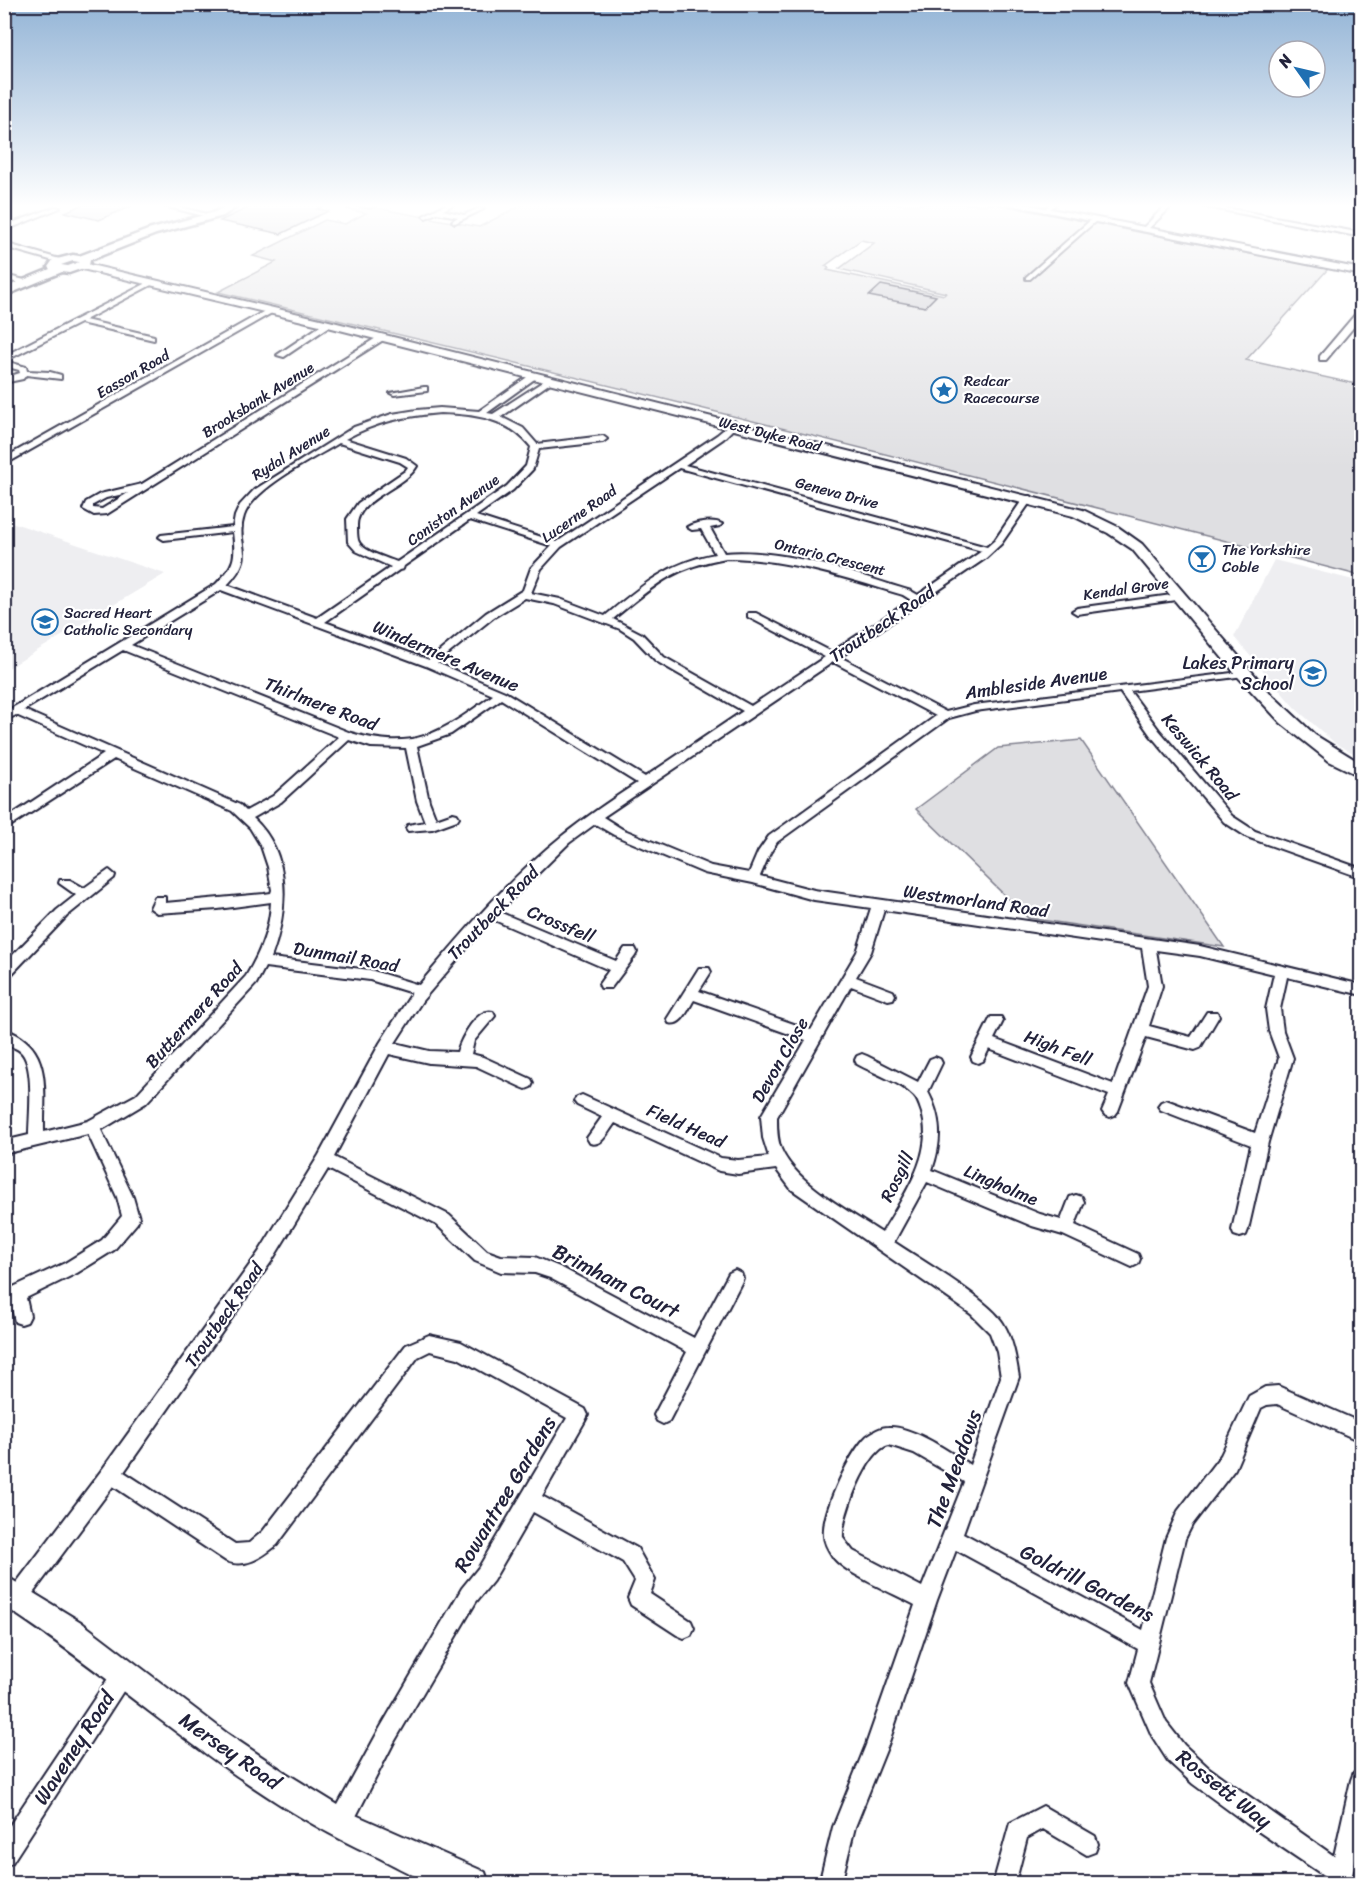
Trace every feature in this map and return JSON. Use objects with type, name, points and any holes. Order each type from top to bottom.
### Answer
[{"type":"street","points":[[4,361],[134,292]]},
{"type":"street","name":"West Dyke Road","points":[[196,292],[734,424],[1028,498],[1078,513],[1111,528],[1143,552],[1244,674],[1300,734],[1338,761],[1362,772]]},
{"type":"street","name":"Easson Road","points":[[5,465],[273,310]]},
{"type":"street","points":[[1323,358],[1362,312]]},
{"type":"street","points":[[81,321],[149,337]]},
{"type":"street","points":[[281,355],[329,324]]},
{"type":"street","name":"Brooksbank Avenue","points":[[146,486],[103,496],[89,504],[88,509],[94,512],[104,512],[146,486],[384,337]]},
{"type":"street","points":[[4,361],[23,369],[24,373]]},
{"type":"street","points":[[4,381],[20,377],[24,373],[50,374],[58,377]]},
{"type":"street","points":[[481,413],[536,375]]},
{"type":"street","points":[[495,417],[550,379]]},
{"type":"street","points":[[393,393],[424,389]]},
{"type":"street","points":[[409,391],[418,412]]},
{"type":"street","name":"Rydal Avenue","points":[[10,714],[220,586],[238,568],[241,557],[238,529],[243,506],[267,483],[338,440],[372,423],[418,412],[441,410],[481,413]]},
{"type":"street","points":[[481,413],[520,429],[535,447],[603,439]]},
{"type":"street","name":"Lucerne Road","points":[[523,595],[528,591],[536,568],[558,545],[720,437],[734,424]]},
{"type":"street","points":[[338,440],[403,460],[413,466],[409,473],[361,505],[352,519],[353,542],[359,549],[400,567]]},
{"type":"street","name":"Coniston Avenue","points":[[318,622],[400,567],[525,475],[530,467],[535,447]]},
{"type":"street","name":"Geneva Drive","points":[[676,465],[989,550]]},
{"type":"street","name":"Troutbeck Road","points":[[11,1593],[111,1474],[265,1257],[325,1160],[386,1047],[422,991],[490,913],[542,861],[595,818],[989,550],[998,542],[1028,498]]},
{"type":"street","points":[[469,517],[558,545]]},
{"type":"street","points":[[693,527],[717,524]]},
{"type":"street","points":[[704,526],[721,556]]},
{"type":"street","points":[[164,538],[238,529]]},
{"type":"street","name":"Ontario Crescent","points":[[606,620],[646,586],[668,572],[721,556],[749,555],[783,558],[907,593],[918,600]]},
{"type":"street","name":"Windermere Avenue","points":[[220,586],[430,664],[501,694],[646,783]]},
{"type":"street","points":[[430,664],[490,615],[523,595],[556,601],[606,620],[638,636],[660,659],[678,671],[753,712]]},
{"type":"street","name":"Kendal Grove","points":[[1084,621],[1074,606],[1179,597]]},
{"type":"street","points":[[741,620],[757,612],[833,657],[945,716]]},
{"type":"street","name":"Thirlmere Road","points":[[123,646],[347,736],[378,745],[411,745],[448,733],[501,694]]},
{"type":"street","name":"Ambleside Avenue","points":[[753,878],[764,852],[773,839],[945,716],[974,708],[1244,674]]},
{"type":"street","name":"Keswick Road","points":[[1123,689],[1155,734],[1228,819],[1251,834],[1362,874]]},
{"type":"street","name":"Buttermere Road","points":[[4,1148],[92,1127],[141,1099],[251,980],[264,962],[278,922],[279,896],[278,875],[272,858],[256,826],[247,816],[226,802],[114,753],[10,714]]},
{"type":"street","points":[[247,816],[277,799],[347,736]]},
{"type":"street","points":[[411,745],[423,801],[432,825]]},
{"type":"street","points":[[4,826],[114,753]]},
{"type":"street","points":[[412,828],[432,825],[453,817]]},
{"type":"street","name":"Westmorland Road","points":[[595,818],[618,832],[709,870],[753,878],[814,895],[1200,951],[1362,990]]},
{"type":"street","points":[[4,973],[23,956],[39,935],[84,894],[109,875]]},
{"type":"street","points":[[65,883],[84,894]]},
{"type":"street","points":[[160,900],[157,908],[216,906],[279,896]]},
{"type":"street","name":"Devon Close","points":[[780,1162],[769,1141],[769,1116],[864,952],[879,905]]},
{"type":"street","name":"Crossfell","points":[[490,913],[618,968]]},
{"type":"street","points":[[1110,1111],[1155,986],[1148,944]]},
{"type":"street","points":[[606,984],[630,952]]},
{"type":"street","name":"Dunmail Road","points":[[264,962],[370,975],[422,991]]},
{"type":"street","points":[[1240,1230],[1260,1142],[1286,1059],[1276,1031],[1274,1009],[1282,971]]},
{"type":"street","points":[[674,1019],[704,972]]},
{"type":"street","points":[[849,980],[888,995]]},
{"type":"street","points":[[690,993],[815,1038]]},
{"type":"street","points":[[462,1058],[468,1039],[488,1016]]},
{"type":"street","points":[[1141,1030],[1195,1044],[1212,1017]]},
{"type":"street","points":[[978,1057],[996,1021]]},
{"type":"street","points":[[4,1035],[26,1048],[32,1059],[37,1088],[35,1114],[37,1139]]},
{"type":"street","name":"High Fell","points":[[986,1041],[1116,1092]]},
{"type":"street","points":[[386,1047],[429,1057],[478,1061],[526,1083]]},
{"type":"street","points":[[862,1060],[921,1092],[935,1063]]},
{"type":"street","name":"Rosgill","points":[[885,1243],[923,1173],[930,1154],[933,1133],[932,1114],[921,1092]]},
{"type":"street","name":"Field Head","points":[[582,1101],[719,1164],[738,1167],[780,1162]]},
{"type":"street","points":[[1166,1106],[1260,1142]]},
{"type":"street","points":[[595,1138],[613,1115]]},
{"type":"street","points":[[21,1316],[17,1294],[71,1268],[108,1245],[131,1218],[125,1197],[92,1127]]},
{"type":"street","name":"Brimham Court","points":[[325,1160],[443,1220],[480,1256],[501,1264],[535,1265],[556,1273],[698,1349]]},
{"type":"street","name":"The Meadows","points":[[780,1162],[797,1184],[977,1308],[997,1328],[1006,1352],[1010,1377],[975,1478],[927,1600],[878,1745],[844,1827],[830,1884]]},
{"type":"street","name":"Lingholme","points":[[923,1173],[1038,1221],[1066,1228],[1132,1259]]},
{"type":"street","points":[[1066,1228],[1077,1202]]},
{"type":"street","points":[[663,1415],[735,1278]]},
{"type":"street","name":"Rowantree Gardens","points":[[111,1474],[233,1554],[253,1552],[270,1538],[412,1351],[429,1343],[461,1350],[579,1415],[531,1500],[486,1574],[469,1595],[386,1737],[340,1824]]},
{"type":"street","name":"Goldrill Gardens","points":[[952,1538],[1149,1644],[1176,1538],[1185,1518],[1228,1462],[1255,1402],[1265,1396],[1278,1395],[1362,1433]]},
{"type":"street","points":[[927,1600],[846,1558],[838,1548],[833,1535],[836,1515],[862,1459],[874,1441],[887,1436],[902,1437],[975,1478]]},
{"type":"street","points":[[531,1500],[630,1555],[645,1580],[638,1598],[684,1628]]},
{"type":"street","name":"Mersey Road","points":[[11,1593],[71,1632],[217,1745],[340,1824],[473,1884]]},
{"type":"street","name":"Rossett Way","points":[[1149,1644],[1139,1683],[1159,1729],[1176,1753],[1202,1776],[1340,1878]]},
{"type":"street","name":"Waveney Road","points":[[4,1855],[124,1672]]},
{"type":"street","points":[[1340,1878],[1362,1780]]},
{"type":"street","points":[[1004,1884],[1018,1831],[1043,1817],[1087,1844]]},
{"type":"shaded area","name":"Redcar Racecourse","points":[[218,292],[930,292],[944,295],[946,293],[942,292],[1307,292],[1246,360],[1361,385],[1361,576],[791,430]]},
{"type":"shaded area","name":"Sacred Heart Catholic Secondary","points":[[5,520],[165,574],[5,670]]},
{"type":"shaded area","name":"Lakes Primary School","points":[[1274,560],[1361,582],[1361,757],[1336,744],[1295,708],[1234,637]]},
{"type":"shaded area","points":[[1081,740],[1224,947],[1028,918],[916,809],[998,748]]},
{"type":"building","points":[[873,292],[917,292],[936,296],[925,307],[869,296]]},
{"type":"place","name":"Redcar Racecourse","points":[[944,390]]},
{"type":"place","name":"The Yorkshire Coble","points":[[1202,559]]},
{"type":"place","name":"Sacred Heart Catholic Secondary","points":[[45,622]]},
{"type":"place","name":"Lakes Primary School","points":[[1313,673]]}]
